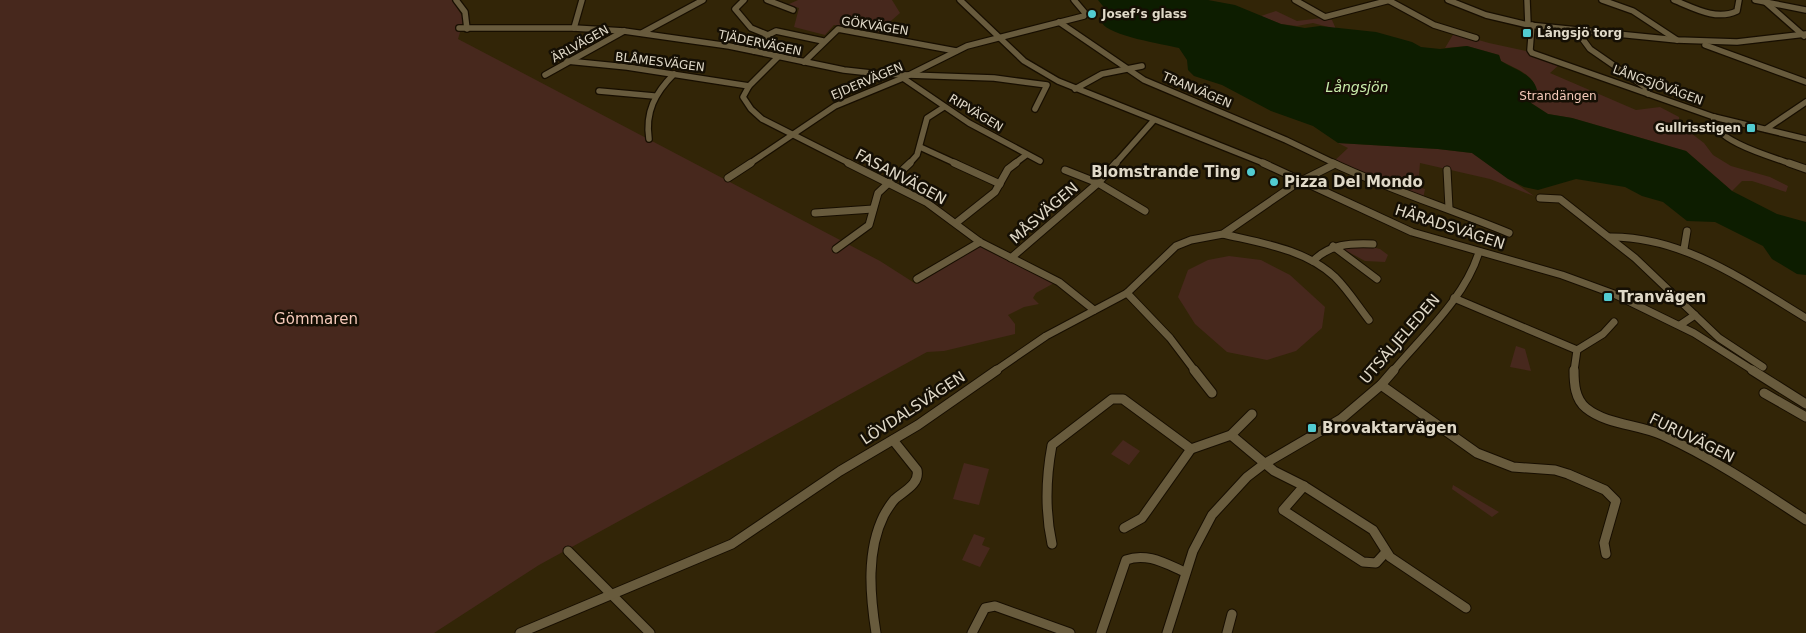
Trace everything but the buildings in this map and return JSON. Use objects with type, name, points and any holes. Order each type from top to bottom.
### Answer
[{"type":"street","points":[[456,0],[465,12],[467,29]]},
{"type":"street","points":[[574,28],[582,0]]},
{"type":"street","points":[[642,33],[703,0]]},
{"type":"street","points":[[744,0],[735,9],[751,28],[768,35]]},
{"type":"street","points":[[767,0],[793,10]]},
{"type":"street","name":"HÄRADSVÄGEN","points":[[960,0],[1033,68],[1075,89],[1304,180],[1403,228],[1562,275],[1614,294],[1680,325],[1806,404]]},
{"type":"street","name":"EJDERVÄGEN","points":[[728,178],[835,106],[912,74],[972,44],[1085,15],[1074,0]]},
{"type":"street","points":[[1295,0],[1321,16],[1328,17],[1389,0],[1434,25],[1476,38]]},
{"type":"street","points":[[1448,0],[1486,16],[1530,25],[1677,40],[1752,42],[1805,35]]},
{"type":"street","points":[[1527,0],[1530,25]]},
{"type":"street","points":[[1602,0],[1633,12],[1677,40]]},
{"type":"street","points":[[1674,0],[1709,13],[1724,14],[1737,11],[1739,0]]},
{"type":"street","points":[[1756,0],[1806,10]]},
{"type":"street","points":[[1764,1],[1805,35]]},
{"type":"street","name":"TRANVÄGEN","points":[[1059,22],[1125,70],[1286,140],[1333,165],[1371,181],[1449,208],[1509,233]]},
{"type":"street","name":"LÅNGSJÖVÄGEN","points":[[1530,25],[1530,52],[1714,117],[1806,139]]},
{"type":"street","name":"TJÄDERVÄGEN","points":[[459,28],[574,28],[624,31],[754,51],[860,72],[994,78],[1047,85],[1034,109]]},
{"type":"street","name":"GÖKVÄGEN","points":[[804,62],[835,29],[956,51]]},
{"type":"street","points":[[1576,30],[1590,49],[1645,87],[1648,90],[1648,94]]},
{"type":"street","name":"ÄRLVÄGEN","points":[[545,75],[567,61],[624,31]]},
{"type":"street","points":[[754,51],[768,35],[780,31],[823,42]]},
{"type":"street","points":[[1702,42],[1806,82]]},
{"type":"street","points":[[749,86],[779,56]]},
{"type":"street","name":"BLÅMESVÄGEN","points":[[567,61],[674,74],[749,86]]},
{"type":"street","points":[[1075,89],[1102,74],[1142,66]]},
{"type":"street","points":[[649,139],[649,115],[654,96],[674,74]]},
{"type":"street","name":"RIPVÄGEN","points":[[903,78],[944,107],[1026,155],[1040,161]]},
{"type":"street","name":"FASANVÄGEN","points":[[749,86],[744,97],[751,109],[762,119],[932,206],[980,242],[1059,282],[1094,310]]},
{"type":"street","points":[[599,92],[654,96]]},
{"type":"street","points":[[1766,129],[1806,102]]},
{"type":"street","points":[[836,249],[869,225],[878,193],[888,182],[906,168],[920,147],[927,118],[944,107]]},
{"type":"street","points":[[1714,117],[1712,122],[1734,143],[1806,169]]},
{"type":"street","name":"MÅSVÄGEN","points":[[1010,258],[1098,183],[1154,120]]},
{"type":"street","points":[[920,147],[1000,184]]},
{"type":"street","points":[[956,223],[992,195],[1008,169],[1026,155]]},
{"type":"street","points":[[1304,180],[1333,165]]},
{"type":"street","points":[[1065,170],[1098,183],[1145,211]]},
{"type":"street","points":[[1447,170],[1449,208]]},
{"type":"street","name":"LÖVDALSVÄGEN","points":[[520,633],[732,544],[840,471],[893,440],[1046,336],[1127,293],[1173,248],[1189,241],[1223,234],[1304,180]]},
{"type":"street","points":[[1540,198],[1560,199],[1647,268],[1719,338],[1762,367]]},
{"type":"street","points":[[815,212],[873,209]]},
{"type":"street","points":[[1684,249],[1687,231]]},
{"type":"street","points":[[1223,234],[1274,246],[1313,261],[1332,274],[1370,320]]},
{"type":"street","points":[[1609,237],[1634,238],[1684,249],[1702,257],[1806,318]]},
{"type":"street","points":[[917,279],[980,242]]},
{"type":"street","points":[[1313,261],[1320,252],[1333,246],[1373,244]]},
{"type":"street","points":[[1333,246],[1377,279]]},
{"type":"street","name":"UTSÄLJELEDEN","points":[[1167,633],[1193,550],[1212,515],[1236,486],[1264,464],[1341,419],[1381,385],[1454,298],[1473,271],[1479,252]]},
{"type":"street","points":[[1127,293],[1170,338],[1212,393]]},
{"type":"street","points":[[1454,298],[1577,350],[1592,338],[1610,330],[1614,322]]},
{"type":"street","points":[[1680,325],[1696,315]]},
{"type":"street","name":"FURUVÄGEN","points":[[1577,350],[1574,363],[1577,397],[1588,409],[1595,414],[1659,434],[1761,489],[1806,520]]},
{"type":"street","points":[[1381,385],[1477,453],[1491,460],[1513,467],[1561,471],[1610,493],[1616,501],[1604,543],[1606,554]]},
{"type":"street","points":[[1764,393],[1806,417]]},
{"type":"street","points":[[1052,544],[1047,521],[1049,460],[1052,446],[1061,436],[1112,399],[1123,399],[1191,450]]},
{"type":"street","points":[[1124,528],[1142,518],[1191,450],[1196,446],[1231,435],[1252,414]]},
{"type":"street","points":[[1231,435],[1264,464],[1293,482],[1304,486],[1373,530],[1386,552],[1466,608]]},
{"type":"street","points":[[876,633],[870,589],[871,565],[878,534],[885,513],[893,500],[912,485],[918,475],[917,470],[893,440]]},
{"type":"street","points":[[1304,486],[1283,510],[1363,562],[1376,563],[1386,552]]},
{"type":"street","points":[[568,552],[650,633]]},
{"type":"street","points":[[1101,633],[1126,560],[1139,556],[1148,557],[1185,572]]},
{"type":"street","points":[[972,633],[985,608],[995,606],[1070,633]]},
{"type":"street","points":[[1227,633],[1232,614]]},
{"type":"green space","name":"Gömmaren","points":[[0,0],[452,0],[464,19],[458,39],[880,261],[916,284],[979,246],[1056,282],[1036,293],[1033,298],[1039,304],[1024,307],[1008,315],[1015,324],[1015,334],[944,351],[927,352],[539,565],[434,633],[0,633]]},
{"type":"green space","points":[[798,0],[892,0],[900,13],[877,33],[834,25],[825,35],[794,27],[799,8],[787,5]]},
{"type":"green space","points":[[1276,11],[1297,21],[1322,18],[1332,20],[1336,29],[1313,23],[1297,26],[1281,24],[1261,16]]},
{"type":"green space","name":"Strandängen","points":[[1454,33],[1526,51],[1560,64],[1550,73],[1636,110],[1660,107],[1679,117],[1679,124],[1704,143],[1713,155],[1731,166],[1770,177],[1788,186],[1786,192],[1752,181],[1742,181],[1732,191],[1686,151],[1572,118],[1548,114],[1531,103],[1526,93],[1536,90],[1532,80],[1523,72],[1501,61],[1499,55],[1467,46],[1445,48]]},
{"type":"green space","points":[[1338,143],[1472,153],[1534,196],[1490,179],[1420,163],[1418,187],[1425,189],[1423,199],[1331,164],[1348,148]]},
{"type":"green space","points":[[1362,245],[1380,249],[1388,255],[1385,262],[1365,261],[1341,248]]},
{"type":"green space","points":[[1229,256],[1261,260],[1290,275],[1325,307],[1322,328],[1296,351],[1267,360],[1227,352],[1195,324],[1178,297],[1188,270],[1208,260]]},
{"type":"green space","points":[[1516,346],[1525,349],[1531,371],[1510,367]]},
{"type":"green space","points":[[1123,440],[1140,451],[1129,465],[1111,454]]},
{"type":"green space","points":[[964,463],[989,469],[979,505],[953,499]]},
{"type":"green space","points":[[1453,485],[1499,512],[1492,517],[1452,489]]},
{"type":"green space","points":[[974,534],[985,538],[982,545],[990,548],[980,567],[962,560]]},
{"type":"water","name":"Långsjön","points":[[1098,0],[1208,0],[1235,5],[1281,24],[1305,28],[1320,26],[1376,32],[1412,42],[1421,47],[1440,49],[1467,46],[1499,55],[1501,61],[1532,80],[1537,90],[1526,93],[1531,103],[1548,114],[1572,118],[1686,151],[1732,191],[1777,214],[1806,222],[1806,275],[1797,274],[1772,259],[1763,246],[1715,222],[1687,221],[1663,202],[1642,196],[1625,187],[1576,179],[1538,190],[1524,187],[1508,179],[1472,153],[1338,143],[1313,126],[1271,111],[1222,85],[1194,76],[1188,70],[1187,60],[1179,48],[1125,36],[1107,28],[1102,23],[1111,16]]},
{"type":"place","name":"Josef’s glass","points":[[1092,14]]},
{"type":"place","name":"Långsjö torg","points":[[1527,33]]},
{"type":"place","name":"Gullrisstigen","points":[[1751,128]]},
{"type":"place","name":"Blomstrande Ting","points":[[1251,172]]},
{"type":"place","name":"Pizza Del Mondo","points":[[1274,182]]},
{"type":"place","name":"Tranvägen","points":[[1608,297]]},
{"type":"place","name":"Brovaktarvägen","points":[[1312,428]]}]
